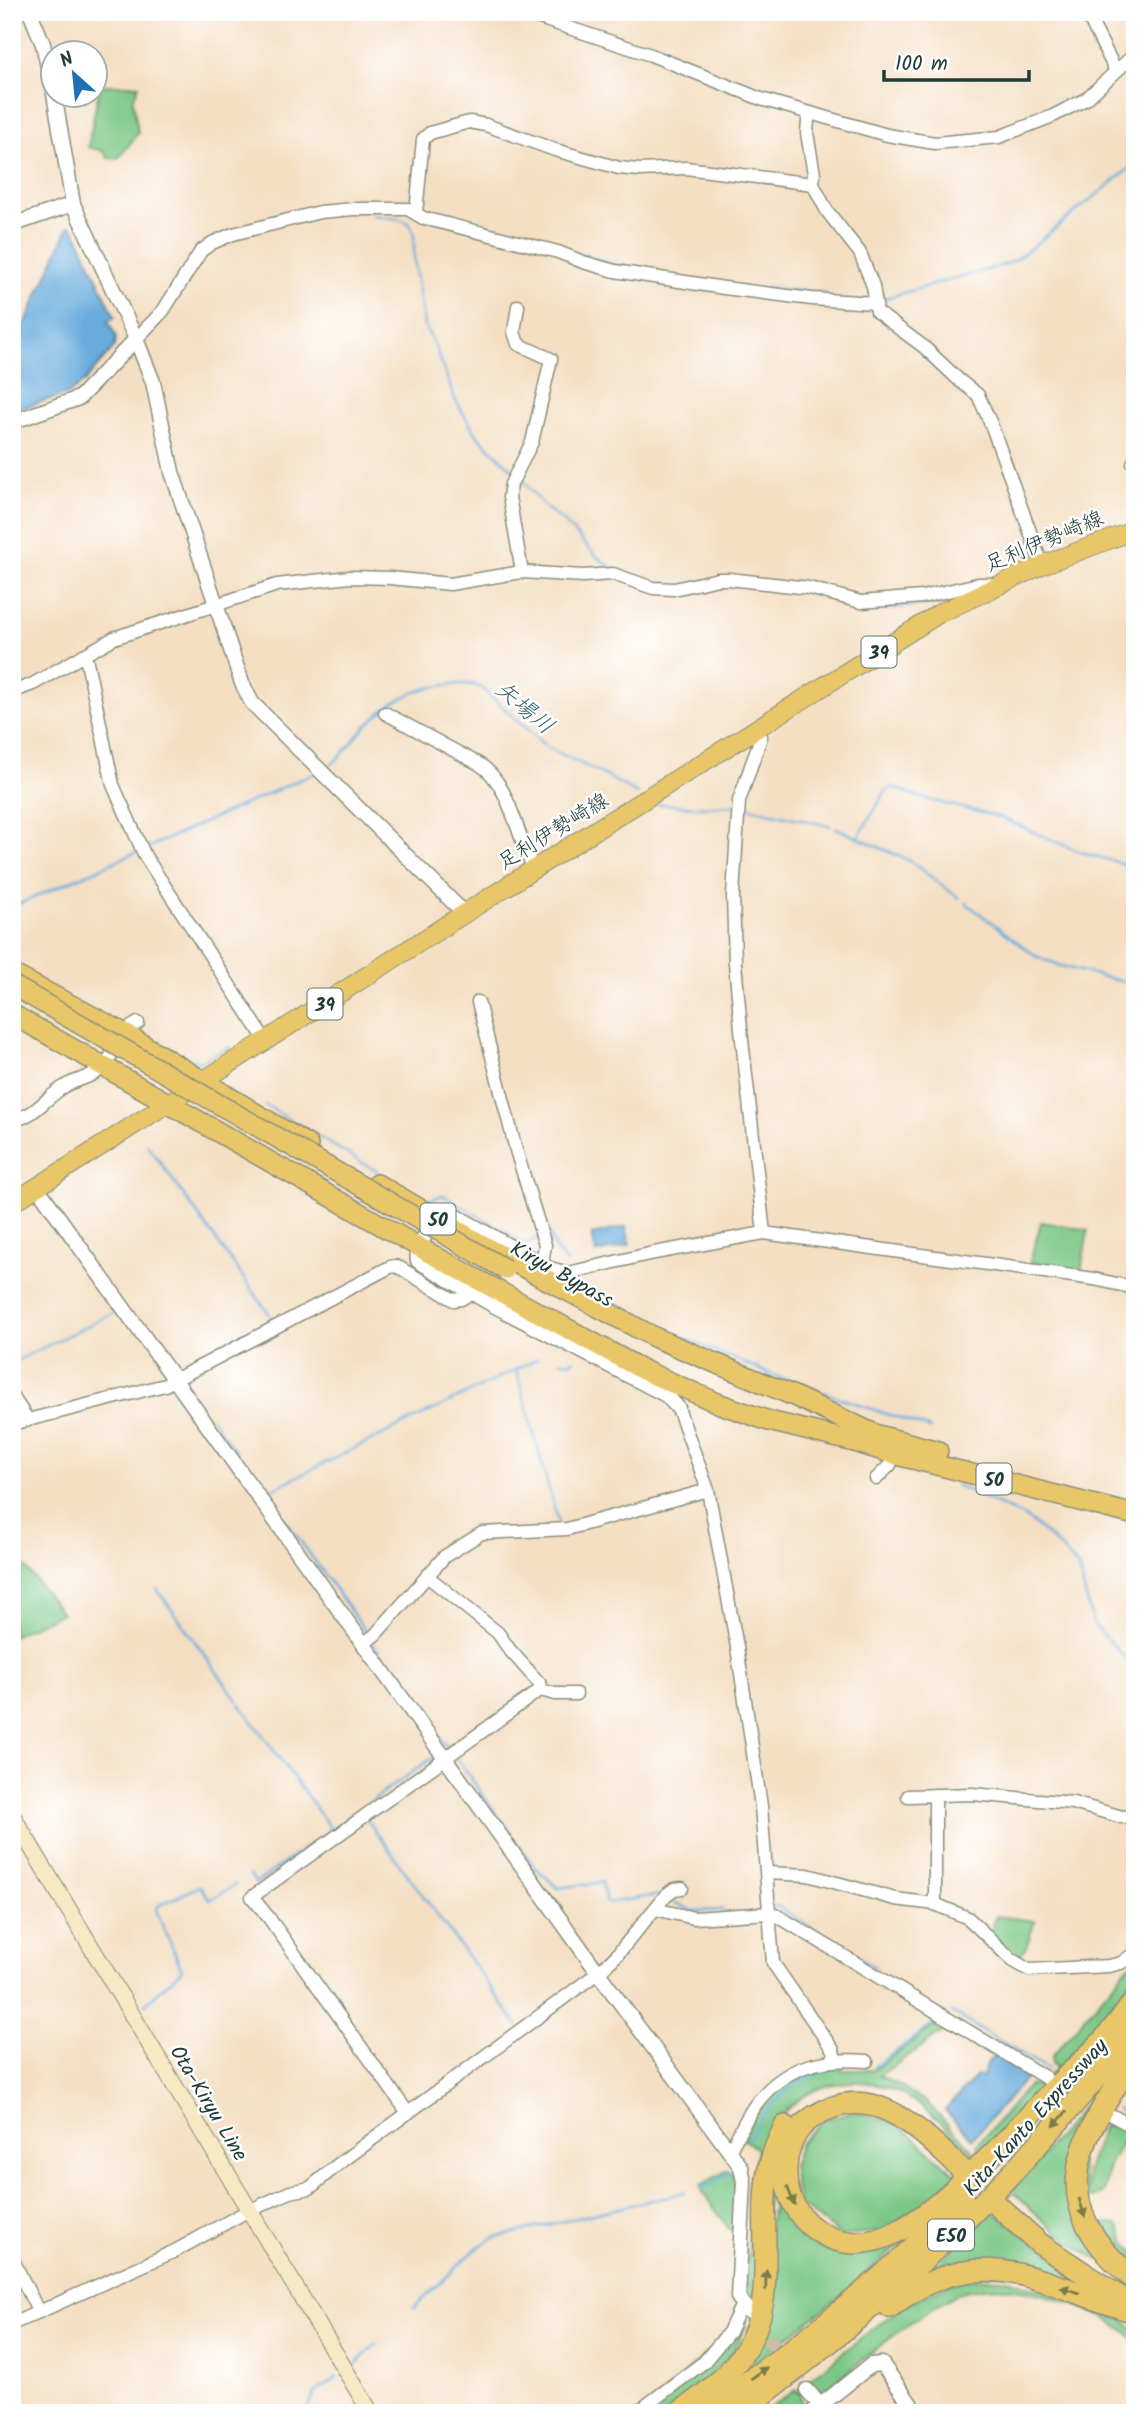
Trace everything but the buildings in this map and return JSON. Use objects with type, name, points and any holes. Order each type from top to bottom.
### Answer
[{"type":"highway","name":"50","points":[[12,974],[131,1028],[203,1080],[309,1146],[505,1258],[656,1338],[794,1396],[879,1436]]},
{"type":"highway","name":"Kiryu Bypass","points":[[12,985],[649,1361],[708,1388],[855,1442],[1135,1515]]},
{"type":"highway","name":"Kiryu Bypass","points":[[12,999],[502,1275],[690,1367],[797,1411],[879,1436],[1135,1501]]},
{"type":"highway","name":"50","points":[[12,1014],[643,1370],[757,1417],[855,1442]]},
{"type":"highway","name":"Kita-Kanto Expressway","points":[[703,2413],[827,2321],[949,2213],[1020,2138],[1135,2001]]},
{"type":"highway","name":"Kita-Kanto Expressway","points":[[741,2413],[867,2313],[972,2216],[1072,2106],[1135,2029]]},
{"type":"highway","points":[[679,2413],[726,2376],[749,2344],[760,2320],[765,2287],[767,2173],[785,2125],[800,2108],[835,2091],[861,2090],[882,2095],[908,2108],[933,2126],[966,2167],[899,2116],[873,2105],[855,2103],[830,2108],[809,2120],[795,2134],[791,2143],[786,2174],[792,2201],[800,2216],[829,2237],[850,2242],[874,2240],[894,2234],[941,2201],[1007,2141],[1052,2091],[1102,2042]]},
{"type":"highway","points":[[1135,2057],[1087,2136],[1077,2169],[1081,2208],[1098,2243],[1118,2266],[1135,2280]]},
{"type":"highway","points":[[1135,2288],[1116,2282],[1003,2203],[1040,2244],[1119,2295],[1135,2310]]},
{"type":"highway","points":[[741,2413],[765,2401],[901,2298],[928,2282],[951,2273],[976,2269],[1000,2270],[1135,2310]]},
{"type":"main road","name":"足利伊勢崎線","points":[[12,1203],[940,613],[1042,565],[1135,530]]},
{"type":"main road","name":"Ota-Kiryu Line","points":[[14,1821],[370,2413]]},
{"type":"street","points":[[30,12],[41,38]]},
{"type":"street","points":[[521,12],[651,55],[761,99],[887,135],[935,143],[999,137],[1053,116],[1086,99],[1135,54]]},
{"type":"street","points":[[1086,12],[1116,71]]},
{"type":"street","points":[[56,108],[73,204],[136,339],[153,382],[172,472],[242,683],[252,703],[465,914]]},
{"type":"street","points":[[811,113],[807,133],[814,174],[813,184],[827,211],[860,253],[873,286],[877,312],[924,347],[978,395],[1042,565]]},
{"type":"street","points":[[416,214],[423,139],[430,133],[469,122],[486,125],[555,150],[619,168],[639,170],[686,167],[813,184]]},
{"type":"street","points":[[12,225],[73,204]]},
{"type":"street","points":[[12,422],[79,398],[163,311],[201,251],[212,243],[233,234],[320,212],[408,209],[423,218],[558,252],[615,271],[811,299],[874,303]]},
{"type":"street","points":[[518,306],[514,332],[518,344],[551,359],[532,442],[516,474],[509,498],[522,572]]},
{"type":"street","points":[[12,692],[33,684],[114,638],[277,585],[314,580],[390,578],[450,584],[522,572],[583,576],[613,574],[653,588],[674,589],[729,579],[809,588],[861,602],[922,597],[978,584],[998,584]]},
{"type":"street","points":[[83,655],[87,662],[113,785],[145,856],[266,1041]]},
{"type":"street","points":[[385,713],[491,772],[500,785],[534,869]]},
{"type":"street","points":[[757,728],[761,737],[739,805],[733,895],[735,964],[764,1233]]},
{"type":"street","points":[[478,1002],[516,1150],[545,1245],[542,1264]]},
{"type":"street","points":[[12,1121],[30,1115],[68,1085],[88,1077],[104,1065],[131,1028]]},
{"type":"street","points":[[37,1187],[178,1377],[364,1643],[744,2173],[738,2291],[745,2307],[729,2332],[704,2362],[636,2413]]},
{"type":"street","points":[[835,2059],[833,2050],[776,1971],[774,1964],[754,1755],[708,1490],[678,1408],[666,1395],[471,1293],[418,1261],[416,1257],[419,1246],[441,1212],[449,1210],[542,1264],[568,1273],[649,1254],[764,1233],[1094,1279],[1135,1288]]},
{"type":"street","points":[[12,1424],[165,1385],[390,1267],[400,1268],[454,1300],[471,1293]]},
{"type":"street","points":[[12,1396],[28,1420]]},
{"type":"street","points":[[876,1479],[890,1465],[893,1454]]},
{"type":"street","points":[[364,1643],[375,1635],[445,1556],[482,1533],[567,1529],[708,1490]]},
{"type":"street","points":[[427,1576],[498,1633],[540,1684],[540,1690]]},
{"type":"street","points":[[540,1690],[555,1694],[576,1694]]},
{"type":"street","points":[[408,2113],[269,1918],[251,1897],[540,1690]]},
{"type":"street","points":[[908,1796],[972,1794],[1073,1803],[1122,1817],[1135,1816]]},
{"type":"street","points":[[935,1796],[935,1904]]},
{"type":"street","points":[[766,1873],[808,1875],[885,1896],[935,1904],[968,1918],[1012,1960],[1029,1970],[1109,1966],[1121,1963],[1135,1953]]},
{"type":"street","points":[[12,2323],[175,2251],[290,2192],[310,2188],[599,1972],[617,1955],[660,1902],[674,1889],[682,1888]]},
{"type":"street","points":[[660,1902],[694,1918],[768,1909],[1046,2078]]},
{"type":"street","points":[[729,2151],[757,2103],[785,2076],[802,2067],[835,2059],[867,2061]]},
{"type":"street","points":[[1113,2116],[1135,2128]]},
{"type":"street","points":[[12,2258],[38,2311]]},
{"type":"street","points":[[807,2390],[816,2409],[871,2365],[882,2364],[917,2413]]},
{"type":"green space","points":[[108,85],[139,85],[133,100],[138,133],[118,159],[108,158],[103,151],[88,147],[96,108],[108,108]]},
{"type":"green space","points":[[1041,1222],[1088,1230],[1081,1271],[1030,1262]]},
{"type":"green space","points":[[12,1533],[23,1547],[16,1556],[62,1613],[12,1636]]},
{"type":"green space","points":[[996,1916],[1035,1921],[1026,1947],[1018,1959],[990,1934]]},
{"type":"green space","points":[[1135,1963],[1135,1976],[1044,2087],[980,2157],[977,2145],[1029,2085],[1042,2084],[1057,2067],[1052,2065],[1052,2056],[1129,1965]]},
{"type":"green space","points":[[943,2022],[950,2027],[879,2076],[927,2103],[973,2150],[974,2155],[919,2105],[882,2086],[865,2082],[832,2084],[802,2098],[777,2122],[755,2307],[747,2301],[746,2294],[752,2186],[757,2149],[743,2139],[760,2108],[781,2087],[807,2072],[841,2063],[842,2070],[873,2070]]},
{"type":"green space","points":[[1113,2072],[1076,2139],[1100,2260],[1053,2229],[1012,2190]]},
{"type":"green space","points":[[855,2111],[898,2124],[958,2176],[935,2196],[882,2231],[841,2236],[798,2203],[792,2166],[800,2143],[824,2119]]},
{"type":"green space","points":[[1105,2119],[1135,2136],[1135,2152],[1121,2143],[1110,2164],[1103,2191],[1088,2199],[1087,2171]]},
{"type":"green space","points":[[728,2170],[738,2179],[737,2228],[730,2230],[703,2193],[701,2185]]},
{"type":"green space","points":[[775,2187],[784,2212],[792,2224],[800,2234],[823,2249],[850,2254],[879,2249],[907,2238],[841,2296],[722,2388],[754,2344]]},
{"type":"green space","points":[[992,2211],[1101,2291],[1040,2271],[924,2277]]},
{"type":"green space","points":[[1106,2223],[1118,2224],[1126,2243],[1135,2252],[1135,2271],[1097,2227]]},
{"type":"green space","points":[[1008,2279],[1117,2315],[1135,2330],[1135,2340],[1109,2321],[1037,2293],[988,2288],[965,2291],[901,2330],[825,2389],[816,2390],[813,2384],[800,2394],[802,2402],[792,2413],[763,2413],[795,2390],[797,2393],[862,2337],[918,2299],[959,2281]]},
{"type":"green space","points":[[743,2322],[746,2326],[733,2352],[696,2390],[664,2413],[642,2413],[739,2323]]},
{"type":"water","points":[[69,226],[75,230],[115,317],[108,321],[116,336],[115,346],[84,382],[70,393],[12,411],[12,353]]},
{"type":"water","points":[[626,1227],[630,1245],[596,1253],[592,1235]]},
{"type":"water","points":[[996,2055],[1029,2075],[972,2139],[945,2110],[978,2075],[982,2078],[988,2062]]},
{"type":"waterway","points":[[878,298],[1001,266],[1017,259],[1135,164]]},
{"type":"waterway","points":[[372,215],[400,219],[410,224],[414,235],[414,260],[424,325],[455,399],[466,418],[477,435],[513,470]]},
{"type":"waterway","points":[[581,254],[646,270]]},
{"type":"waterway","points":[[766,287],[826,294]]},
{"type":"waterway","points":[[144,341],[158,325]]},
{"type":"waterway","points":[[520,477],[545,507],[614,570]]},
{"type":"waterway","points":[[832,600],[852,608],[890,609],[919,605],[955,595]]},
{"type":"waterway","name":"矢場川","points":[[328,767],[367,725],[397,701],[432,687],[470,684],[483,689],[545,746],[637,794]]},
{"type":"waterway","name":"矢場川","points":[[147,848],[312,774]]},
{"type":"waterway","name":"矢場川","points":[[858,837],[886,791],[893,787],[922,798],[999,817],[1080,852],[1135,867]]},
{"type":"waterway","name":"矢場川","points":[[658,804],[698,807],[736,805]]},
{"type":"waterway","name":"矢場川","points":[[742,806],[830,826]]},
{"type":"waterway","points":[[836,828],[910,861],[959,898]]},
{"type":"waterway","name":"矢場川","points":[[12,907],[137,852]]},
{"type":"waterway","points":[[966,903],[1036,956],[1057,965],[1135,985]]},
{"type":"waterway","points":[[182,1057],[200,1062],[229,1047],[230,1049]]},
{"type":"waterway","points":[[265,1105],[422,1198],[430,1200],[443,1195],[526,1244],[537,1239]]},
{"type":"waterway","points":[[147,1144],[273,1319],[176,1370]]},
{"type":"waterway","points":[[545,1224],[555,1248],[566,1263]]},
{"type":"waterway","points":[[577,1283],[689,1340],[765,1372],[930,1429]]},
{"type":"waterway","points":[[12,1363],[115,1312]]},
{"type":"waterway","points":[[261,1486],[272,1489],[537,1359]]},
{"type":"waterway","points":[[561,1361],[571,1362],[574,1359]]},
{"type":"waterway","points":[[516,1369],[558,1522]]},
{"type":"waterway","points":[[211,1418],[265,1492]]},
{"type":"waterway","points":[[956,1485],[1027,1518],[1061,1548],[1078,1567],[1093,1624],[1135,1668]]},
{"type":"waterway","points":[[273,1503],[366,1632]]},
{"type":"waterway","points":[[157,1589],[238,1701]]},
{"type":"waterway","points":[[373,1644],[447,1747]]},
{"type":"waterway","points":[[240,1704],[331,1829]]},
{"type":"waterway","points":[[250,1875],[256,1883],[432,1758]]},
{"type":"waterway","points":[[457,1759],[533,1865],[558,1888],[602,1882],[606,1903],[660,1895]]},
{"type":"waterway","points":[[368,1821],[518,2025]]},
{"type":"waterway","points":[[145,2004],[182,1970],[156,1910],[158,1906],[200,1886],[210,1900],[236,1884]]},
{"type":"waterway","points":[[669,1900],[693,1911],[723,1910]]},
{"type":"waterway","points":[[771,1907],[777,1906],[876,1968]]},
{"type":"waterway","points":[[952,2013],[1048,2069]]},
{"type":"waterway","points":[[874,2067],[935,2023]]},
{"type":"waterway","points":[[748,2139],[765,2113],[786,2092],[811,2076],[841,2067]]},
{"type":"waterway","points":[[1117,2109],[1135,2119]]},
{"type":"waterway","points":[[701,2188],[711,2185],[730,2172]]},
{"type":"waterway","points":[[414,2308],[477,2248],[493,2238],[685,2192]]},
{"type":"waterway","points":[[356,2364],[376,2344]]},
{"type":"waterway","points":[[307,2413],[314,2394],[337,2377]]},
{"type":"tunnel","points":[[970,2163],[1007,2199]]},
{"type":"tunnel","points":[[755,2320],[807,2390]]}]
